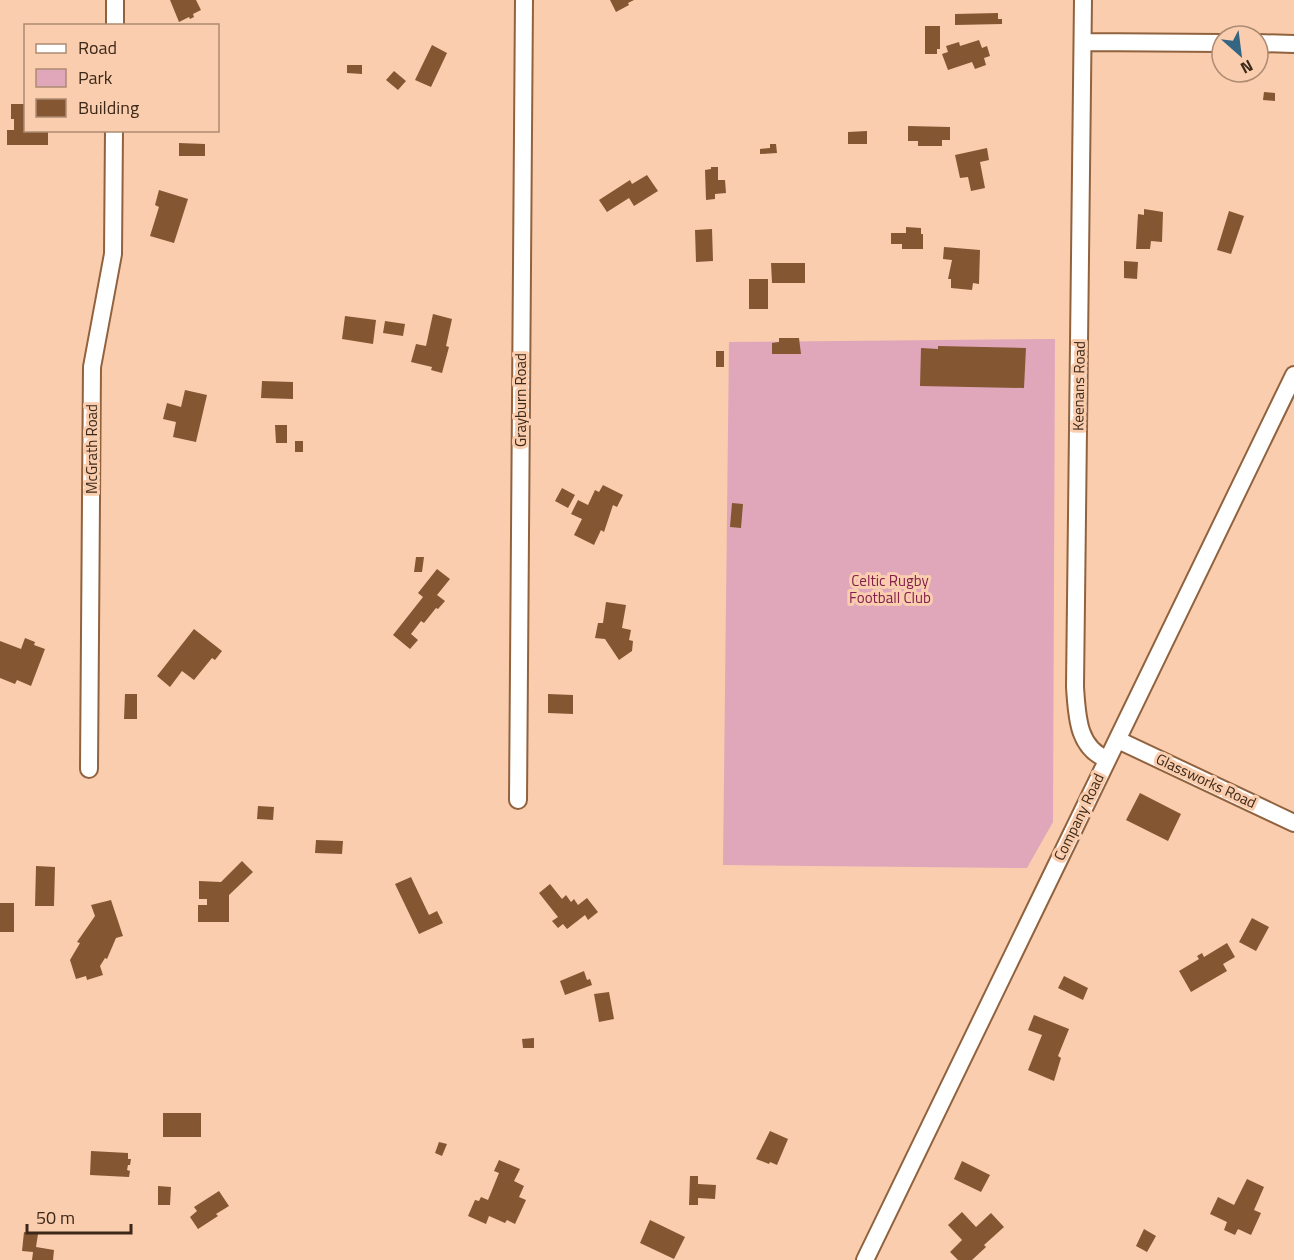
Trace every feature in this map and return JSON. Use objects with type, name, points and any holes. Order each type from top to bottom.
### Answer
[{"type":"street","points":[[115,0],[115,24]]},
{"type":"street","name":"Grayburn Road","points":[[518,800],[524,0]]},
{"type":"street","name":"Keenans Road","points":[[1083,0],[1075,687],[1081,734],[1099,756],[1107,759]]},
{"type":"street","points":[[1083,42],[1210,43]]},
{"type":"street","points":[[1270,43],[1294,44]]},
{"type":"street","name":"McGrath Road","points":[[89,770],[92,367],[113,254],[114,132]]},
{"type":"street","name":"Company Road","points":[[865,1260],[1294,375]]},
{"type":"street","name":"Glassworks Road","points":[[1118,740],[1294,823]]},
{"type":"green space","name":"Celtic Rugby Football Club","points":[[1055,339],[1053,822],[1027,868],[723,865],[729,342]]},
{"type":"building","points":[[170,0],[196,0],[201,10],[193,14],[194,17],[179,22]]},
{"type":"building","points":[[610,0],[634,0],[616,12]]},
{"type":"building","points":[[998,13],[998,19],[1002,19],[1002,24],[955,25],[955,14]]},
{"type":"building","points":[[925,26],[940,26],[940,49],[937,49],[937,54],[925,54]]},
{"type":"building","points":[[979,40],[982,48],[987,46],[990,56],[984,58],[986,65],[975,69],[972,62],[948,70],[942,54],[948,52],[946,46],[959,42],[960,46]]},
{"type":"building","points":[[432,45],[447,53],[431,87],[415,80]]},
{"type":"building","points":[[347,65],[362,65],[362,74],[347,73]]},
{"type":"building","points":[[394,71],[406,81],[398,90],[386,80]]},
{"type":"building","points":[[1264,92],[1275,93],[1275,101],[1263,100]]},
{"type":"building","points":[[11,104],[24,104],[24,132],[48,132],[48,145],[7,145],[7,130],[14,130],[14,119],[11,119]]},
{"type":"building","points":[[908,126],[950,127],[950,140],[942,140],[942,146],[918,146],[918,141],[908,141]]},
{"type":"building","points":[[867,131],[867,144],[848,144],[848,132]]},
{"type":"building","points":[[179,143],[205,144],[205,156],[179,156]]},
{"type":"building","points":[[770,144],[776,144],[777,153],[760,154],[760,149],[770,148]]},
{"type":"building","points":[[987,148],[989,160],[980,162],[985,188],[971,191],[968,177],[960,178],[955,155]]},
{"type":"building","points":[[718,167],[718,180],[725,180],[726,193],[715,194],[715,199],[706,200],[705,170]]},
{"type":"building","points":[[647,175],[658,191],[634,206],[629,198],[607,212],[599,200],[630,180],[632,184]]},
{"type":"building","points":[[159,190],[188,199],[174,243],[150,236],[159,207],[155,205]]},
{"type":"building","points":[[1144,209],[1163,212],[1162,242],[1151,241],[1150,249],[1136,249],[1138,214],[1144,215]]},
{"type":"building","points":[[1229,211],[1244,216],[1231,254],[1217,250]]},
{"type":"building","points":[[906,227],[921,228],[923,249],[902,249],[902,244],[891,244],[891,233],[906,233]]},
{"type":"building","points":[[712,229],[713,261],[696,262],[695,230]]},
{"type":"building","points":[[944,247],[980,250],[979,284],[973,283],[972,290],[951,288],[951,279],[948,279],[952,260],[943,259]]},
{"type":"building","points":[[1124,261],[1138,262],[1137,279],[1124,278]]},
{"type":"building","points":[[771,263],[805,263],[805,283],[772,283]]},
{"type":"building","points":[[749,279],[768,279],[768,309],[749,309]]},
{"type":"building","points":[[433,314],[452,319],[446,346],[449,347],[442,373],[431,370],[432,367],[411,362],[416,344],[426,346]]},
{"type":"building","points":[[345,316],[376,320],[373,344],[342,339]]},
{"type":"building","points":[[385,321],[405,324],[403,336],[383,333]]},
{"type":"building","points":[[779,338],[799,338],[801,354],[772,354],[772,343],[779,342]]},
{"type":"building","points":[[938,346],[1026,348],[1024,388],[920,386],[921,348],[938,349]]},
{"type":"building","points":[[716,351],[724,351],[724,367],[716,367]]},
{"type":"building","points":[[262,381],[293,382],[293,399],[261,398]]},
{"type":"building","points":[[185,390],[207,395],[196,442],[173,437],[176,422],[163,419],[167,403],[181,407]]},
{"type":"building","points":[[275,425],[287,425],[287,443],[276,443]]},
{"type":"building","points":[[295,441],[303,441],[303,452],[295,452]]},
{"type":"building","points":[[603,485],[623,495],[617,507],[613,505],[604,532],[601,530],[594,545],[574,535],[582,519],[571,514],[578,500],[588,505],[595,490],[599,492]]},
{"type":"building","points":[[562,488],[575,495],[568,508],[555,501]]},
{"type":"building","points":[[732,503],[743,504],[741,528],[730,527]]},
{"type":"building","points":[[416,557],[424,557],[422,572],[414,572]]},
{"type":"building","points":[[437,569],[450,579],[437,595],[445,601],[424,623],[421,621],[411,634],[418,640],[410,649],[393,635],[423,597],[418,593]]},
{"type":"building","points":[[606,602],[626,605],[622,628],[631,630],[629,640],[633,641],[632,651],[619,660],[605,639],[595,638],[598,623],[603,623]]},
{"type":"building","points":[[194,629],[222,651],[215,660],[212,658],[194,680],[182,671],[170,687],[157,676]]},
{"type":"building","points":[[25,638],[45,649],[31,686],[17,680],[15,684],[0,678],[0,641],[21,649]]},
{"type":"building","points":[[125,694],[137,694],[137,719],[124,719]]},
{"type":"building","points":[[548,694],[573,695],[573,714],[548,713]]},
{"type":"building","points":[[1140,793],[1181,814],[1168,841],[1126,820]]},
{"type":"building","points":[[258,806],[274,807],[273,820],[257,819]]},
{"type":"building","points":[[316,840],[343,841],[342,854],[315,853]]},
{"type":"building","points":[[242,861],[253,872],[229,895],[229,922],[198,922],[198,905],[207,905],[207,899],[199,899],[199,881],[221,882]]},
{"type":"building","points":[[36,866],[55,867],[54,906],[35,906]]},
{"type":"building","points":[[411,877],[429,915],[437,911],[443,923],[419,934],[395,884]]},
{"type":"building","points":[[550,884],[562,899],[566,895],[571,902],[574,899],[578,905],[587,898],[598,912],[588,920],[585,915],[567,929],[563,924],[558,928],[552,921],[558,917],[539,893]]},
{"type":"building","points":[[111,900],[123,936],[116,938],[107,959],[105,958],[100,966],[103,975],[87,980],[86,976],[76,979],[70,960],[80,943],[77,942],[95,916],[91,905]]},
{"type":"building","points":[[0,903],[14,903],[14,932],[0,932]]},
{"type":"building","points":[[1252,918],[1269,927],[1256,951],[1239,942]]},
{"type":"building","points":[[1227,943],[1235,957],[1223,964],[1227,971],[1191,992],[1179,971],[1199,959],[1197,956],[1202,953],[1204,957]]},
{"type":"building","points":[[584,971],[587,980],[590,979],[592,985],[565,995],[560,981]]},
{"type":"building","points":[[1064,976],[1088,988],[1083,1000],[1058,988]]},
{"type":"building","points":[[609,992],[614,1019],[599,1022],[594,994]]},
{"type":"building","points":[[1034,1015],[1069,1029],[1058,1056],[1061,1058],[1054,1081],[1028,1070],[1042,1035],[1028,1030]]},
{"type":"building","points":[[534,1038],[534,1048],[523,1048],[522,1039]]},
{"type":"building","points":[[163,1113],[201,1113],[201,1137],[163,1137]]},
{"type":"building","points":[[770,1131],[788,1139],[777,1165],[756,1159]]},
{"type":"building","points":[[439,1142],[447,1144],[442,1156],[435,1153]]},
{"type":"building","points":[[91,1151],[128,1153],[128,1159],[131,1159],[127,1170],[130,1171],[129,1177],[90,1175]]},
{"type":"building","points":[[499,1160],[520,1169],[514,1181],[524,1186],[519,1197],[526,1200],[515,1224],[507,1220],[505,1223],[489,1216],[486,1224],[468,1216],[475,1200],[479,1201],[481,1197],[488,1200],[499,1173],[494,1171]]},
{"type":"building","points":[[962,1161],[990,1175],[981,1192],[954,1179]]},
{"type":"building","points":[[690,1176],[698,1176],[698,1184],[716,1185],[715,1199],[698,1198],[698,1205],[689,1205]]},
{"type":"building","points":[[1247,1179],[1264,1187],[1254,1210],[1261,1213],[1251,1235],[1238,1229],[1235,1235],[1224,1230],[1227,1222],[1210,1214],[1218,1197],[1234,1205]]},
{"type":"building","points":[[158,1186],[171,1187],[170,1205],[158,1205]]},
{"type":"building","points":[[219,1191],[229,1206],[198,1229],[190,1217],[197,1211],[194,1207]]},
{"type":"building","points":[[962,1212],[976,1227],[991,1213],[1004,1227],[984,1245],[986,1247],[972,1260],[958,1260],[950,1252],[962,1240],[948,1225]]},
{"type":"building","points":[[650,1220],[685,1237],[674,1259],[640,1243]]},
{"type":"building","points":[[1144,1229],[1156,1236],[1147,1252],[1136,1246]]},
{"type":"building","points":[[24,1232],[38,1234],[36,1247],[54,1250],[53,1260],[32,1260],[33,1252],[22,1251]]}]
